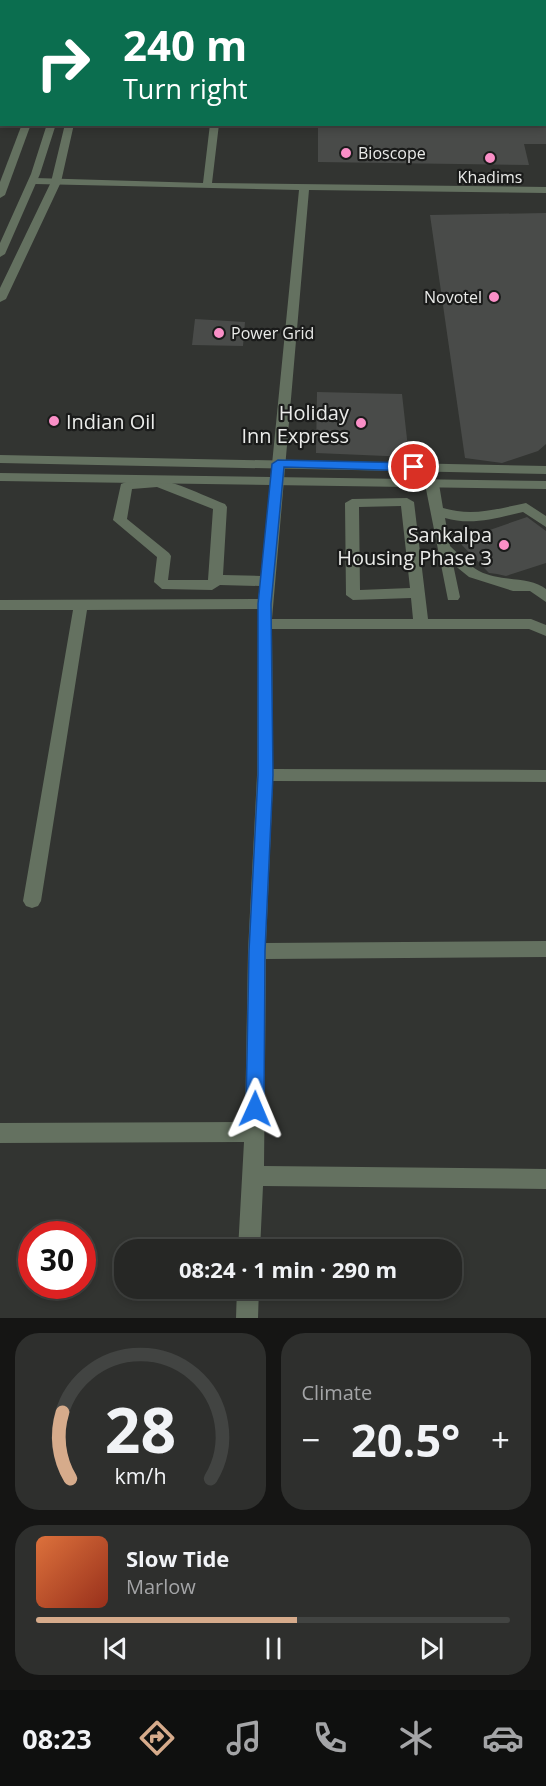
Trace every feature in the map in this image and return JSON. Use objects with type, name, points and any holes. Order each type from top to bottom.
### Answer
[{"type":"street","points":[[0,195],[26,126]]},
{"type":"street","points":[[0,254],[44,158],[52,126]]},
{"type":"street","points":[[0,299],[56,182],[70,126]]},
{"type":"street","points":[[207,186],[215,126]]},
{"type":"street","points":[[0,161],[15,160]]},
{"type":"street","points":[[34,181],[207,186],[546,190]]},
{"type":"street","points":[[249,1239],[255,1132],[257,951],[265,775],[267,624],[265,604],[304,187]]},
{"type":"street","points":[[0,459],[278,472],[359,482],[546,485]]},
{"type":"street","points":[[0,477],[546,470]]},
{"type":"street","points":[[359,482],[360,503]]},
{"type":"street","points":[[158,483],[220,507],[216,580],[212,585],[167,586],[161,582],[164,556],[120,520],[126,487],[132,484],[158,483]]},
{"type":"street","points":[[394,483],[395,502]]},
{"type":"street","points":[[432,484],[453,597]]},
{"type":"street","points":[[418,594],[353,595],[352,503],[407,502],[418,594],[421,625]]},
{"type":"street","points":[[437,511],[461,518],[479,517],[526,507],[546,523]]},
{"type":"street","points":[[443,548],[474,574],[513,586],[539,584],[546,597]]},
{"type":"street","points":[[216,580],[267,582]]},
{"type":"street","points":[[0,605],[265,604]]},
{"type":"street","points":[[32,902],[81,605]]},
{"type":"street","points":[[267,624],[531,624],[546,631]]},
{"type":"street","points":[[265,775],[546,776]]},
{"type":"street","points":[[257,951],[546,949]]},
{"type":"street","points":[[0,1133],[255,1132]]},
{"type":"street","points":[[252,1176],[546,1179]]},
{"type":"street","points":[[247,1318],[248,1299]]},
{"type":"building","points":[[318,126],[546,126],[546,144],[524,144],[529,165],[318,162]]},
{"type":"building","name":"Novotel","points":[[546,213],[546,444],[538,451],[502,463],[465,458],[430,215]]},
{"type":"building","name":"Power Grid","points":[[195,319],[245,322],[243,346],[192,345]]},
{"type":"building","name":"Holiday Inn Express","points":[[317,392],[402,394],[409,457],[316,453]]},
{"type":"building","name":"Sankalpa Housing Phase 3","points":[[527,517],[546,531],[546,563],[506,576],[489,573],[458,541]]},
{"type":"place","name":"Bioscope","points":[[346,153]]},
{"type":"place","name":"Khadims","points":[[490,158]]},
{"type":"place","name":"Novotel","points":[[494,297]]},
{"type":"place","name":"Power Grid","points":[[219,333]]},
{"type":"place","name":"Indian Oil","points":[[54,421]]},
{"type":"place","name":"Holiday Inn Express","points":[[361,423]]},
{"type":"place","name":"Sankalpa Housing Phase 3","points":[[504,545]]},
{"type":"route","points":[[255,1109],[257,951],[265,775],[267,624],[265,604],[278,464],[414,467]]}]
